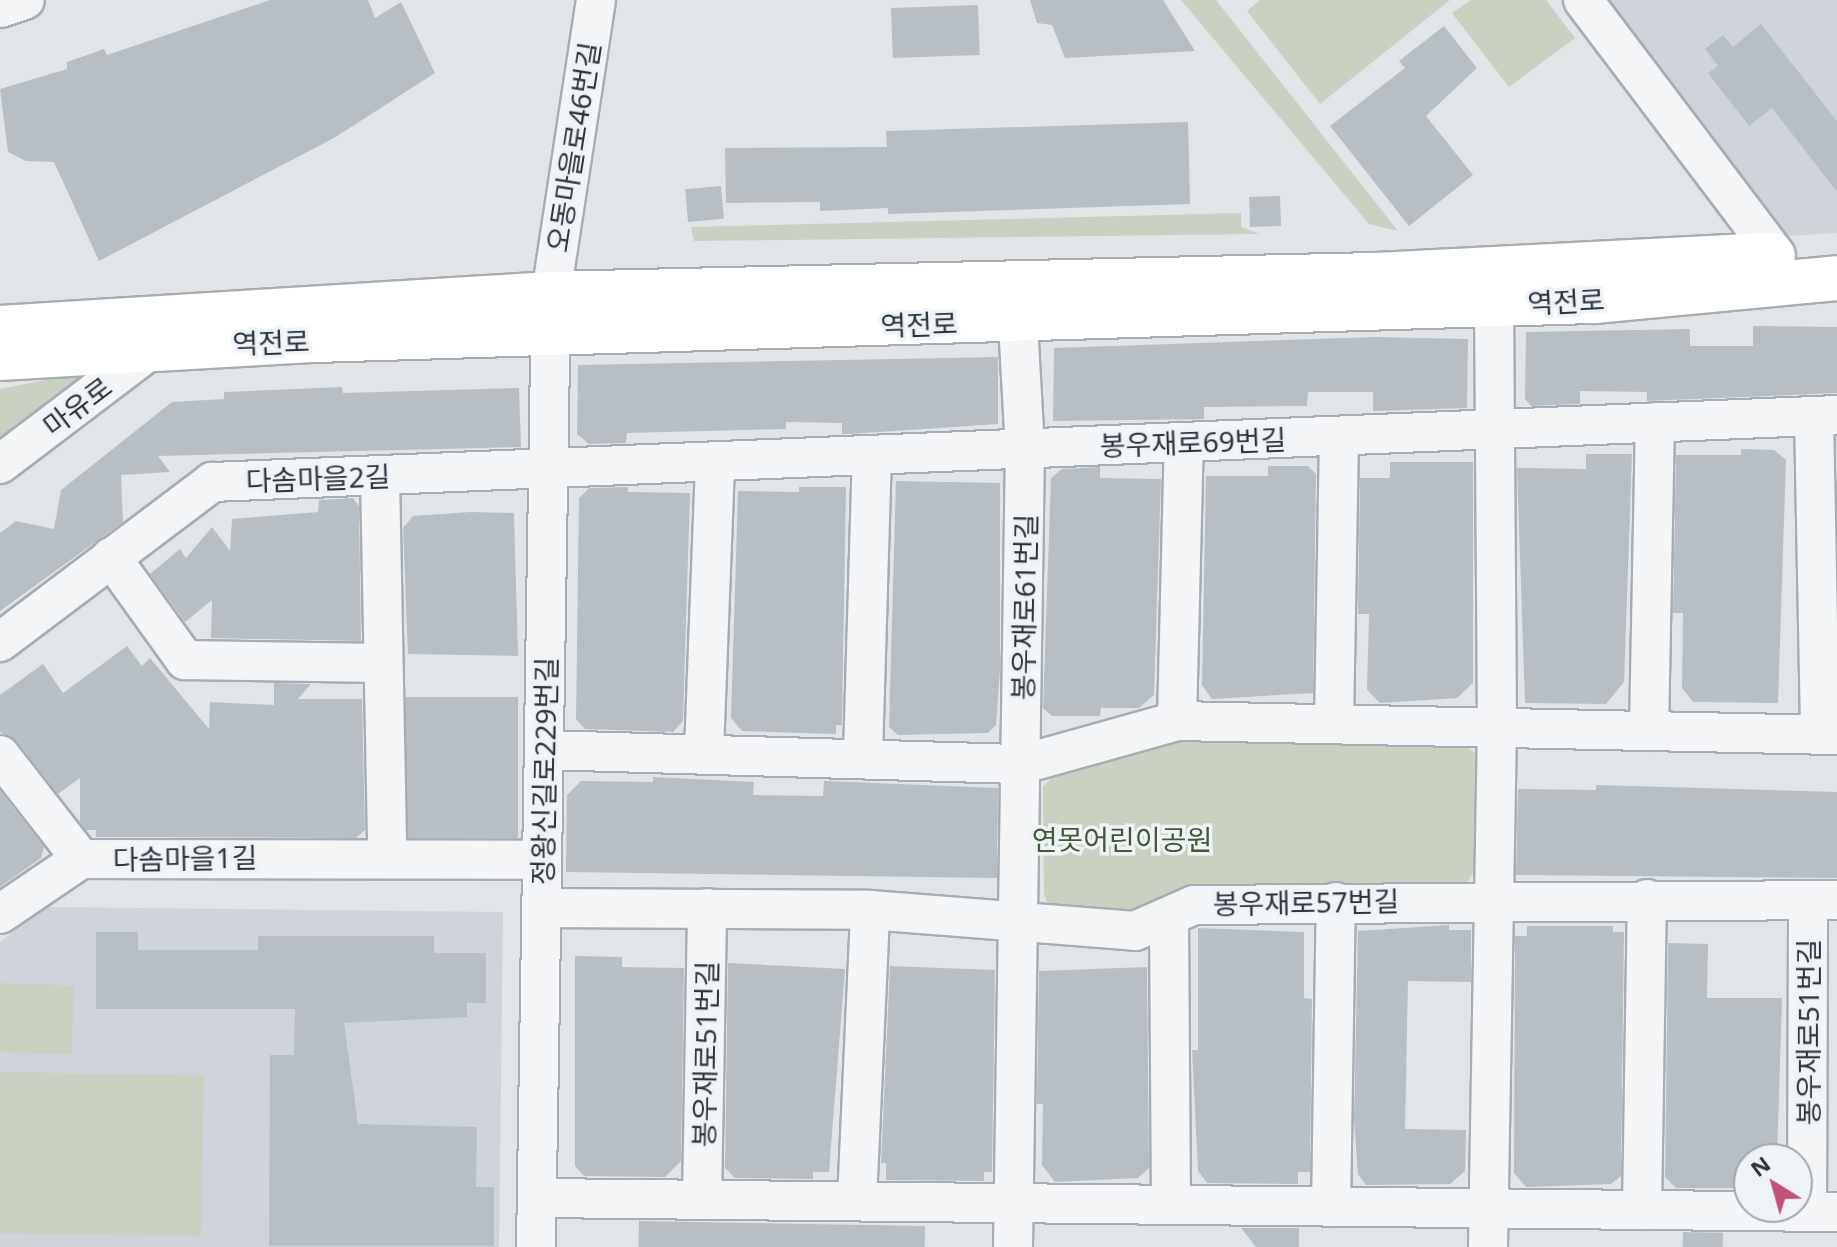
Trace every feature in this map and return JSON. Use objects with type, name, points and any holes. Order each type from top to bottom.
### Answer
[{"type":"main road","name":"역전로","points":[[0,328],[552,314],[1837,252]]},
{"type":"main road","name":"역전로","points":[[0,358],[552,314],[1018,322],[1494,305],[1837,278]]},
{"type":"street","points":[[0,8],[25,0]]},
{"type":"street","name":"오동마을로46번길","points":[[552,314],[596,0]]},
{"type":"street","points":[[1583,0],[1776,255]]},
{"type":"street","points":[[1488,1247],[1497,728],[1494,305]]},
{"type":"street","name":"정왕신길로229번길","points":[[536,1247],[552,314]]},
{"type":"street","name":"봉우재로61번길","points":[[1018,322],[1025,449],[1021,922]]},
{"type":"street","name":"마유로","points":[[0,464],[154,347]]},
{"type":"street","points":[[545,750],[863,755],[1023,764],[1177,721],[1828,735],[1826,416]]},
{"type":"street","name":"봉우재로69번길","points":[[550,469],[1826,416]]},
{"type":"street","points":[[1649,731],[1655,422]]},
{"type":"street","points":[[1334,724],[1339,436]]},
{"type":"street","points":[[1177,721],[1184,442]]},
{"type":"street","points":[[863,755],[872,458]]},
{"type":"street","points":[[704,751],[715,463]]},
{"type":"street","name":"다솜마을2길","points":[[0,642],[212,482],[550,469]]},
{"type":"street","points":[[380,475],[380,663],[387,856]]},
{"type":"street","points":[[111,557],[185,660],[380,663]]},
{"type":"street","points":[[0,755],[81,859]]},
{"type":"street","name":"다솜마을1길","points":[[0,914],[81,859],[387,856],[541,860]]},
{"type":"street","name":"봉우재로57번길","points":[[542,908],[870,910],[1135,931],[1194,905],[1492,898],[1822,900]]},
{"type":"street","points":[[1642,1210],[1647,899]]},
{"type":"street","name":"봉우재로51번길","points":[[537,1198],[1822,1212],[1822,900]]},
{"type":"street","points":[[1331,1207],[1336,902]]},
{"type":"street","name":"봉우재로51번길","points":[[702,1200],[707,908]]},
{"type":"street","points":[[857,1201],[870,910]]},
{"type":"street","points":[[1169,918],[1171,1205]]},
{"type":"street","points":[[1013,1247],[1021,922]]},
{"type":"shaded area","points":[[1605,0],[1837,0],[1837,233],[1788,236]]},
{"type":"shaded area","points":[[46,907],[503,912],[499,1247],[0,1247],[0,942]]},
{"type":"green space","points":[[1181,0],[1216,0],[1398,231],[1369,224]]},
{"type":"green space","points":[[1260,0],[1450,0],[1320,104],[1247,11]]},
{"type":"green space","points":[[1471,0],[1546,0],[1575,38],[1509,87],[1452,13]]},
{"type":"green space","points":[[1241,213],[1241,227],[1260,234],[694,241],[691,227]]},
{"type":"green space","points":[[96,370],[0,441],[0,389]]},
{"type":"green space","name":"연못어린이공원","points":[[1456,738],[1480,757],[1476,869],[1462,890],[1195,885],[1144,919],[1053,917],[1044,894],[1043,787],[1053,776],[1184,741]]},
{"type":"green space","points":[[0,983],[74,986],[72,1055],[0,1052]]},
{"type":"green space","points":[[0,1072],[204,1076],[201,1237],[0,1233]]},
{"type":"building","points":[[270,0],[368,0],[375,18],[401,2],[435,73],[334,138],[99,261],[54,162],[26,161],[8,152],[0,89],[67,69],[67,62],[104,49],[107,55]]},
{"type":"building","points":[[1030,0],[1163,0],[1195,51],[1065,58],[1052,25],[1037,23]]},
{"type":"building","points":[[978,5],[980,55],[893,58],[891,8]]},
{"type":"building","points":[[1761,24],[1837,121],[1837,192],[1772,108],[1749,126],[1708,73],[1718,66],[1705,49],[1723,35],[1733,47]]},
{"type":"building","points":[[1444,26],[1477,68],[1426,116],[1473,175],[1409,226],[1330,126],[1405,68],[1399,61]]},
{"type":"building","points":[[1188,122],[1190,204],[888,214],[888,208],[820,211],[820,202],[726,203],[725,148],[887,147],[886,131]]},
{"type":"building","points":[[721,186],[724,219],[688,222],[685,189]]},
{"type":"building","points":[[1280,196],[1281,226],[1250,227],[1249,197]]},
{"type":"building","points":[[1753,326],[1837,327],[1837,393],[1647,401],[1647,392],[1580,391],[1580,404],[1531,406],[1525,399],[1526,332],[1690,329],[1690,346],[1753,346]]},
{"type":"building","points":[[1374,337],[1468,339],[1467,408],[1373,411],[1373,392],[1308,392],[1307,406],[1204,407],[1204,419],[1053,421],[1054,348]]},
{"type":"building","points":[[998,357],[998,424],[842,434],[842,423],[786,422],[786,429],[627,433],[626,443],[589,444],[577,434],[578,365]]},
{"type":"building","points":[[342,387],[343,393],[519,388],[521,447],[158,456],[170,472],[121,475],[123,522],[0,611],[0,533],[16,521],[54,529],[61,490],[172,402],[224,399],[224,392]]},
{"type":"building","points":[[1741,449],[1774,450],[1786,460],[1778,703],[1693,702],[1682,688],[1683,613],[1673,613],[1676,455],[1741,455]]},
{"type":"building","points":[[1586,454],[1632,454],[1624,682],[1606,704],[1525,703],[1517,468],[1586,469]]},
{"type":"building","points":[[1390,462],[1473,462],[1473,683],[1457,698],[1380,703],[1367,690],[1369,614],[1358,614],[1360,478],[1390,478]]},
{"type":"building","points":[[1268,466],[1308,466],[1316,474],[1313,693],[1212,699],[1202,685],[1206,476],[1268,476]]},
{"type":"building","points":[[1100,467],[1100,478],[1161,479],[1154,695],[1139,708],[1101,708],[1100,716],[1052,716],[1043,708],[1051,478],[1062,469]]},
{"type":"building","points":[[896,481],[1000,483],[1000,669],[996,725],[988,733],[898,735],[889,727]]},
{"type":"building","points":[[628,487],[628,492],[690,493],[683,721],[673,732],[585,729],[576,719],[579,498],[589,488]]},
{"type":"building","points":[[799,487],[846,487],[842,725],[836,725],[836,734],[742,731],[731,718],[738,491],[799,492]]},
{"type":"building","points":[[353,498],[359,506],[361,641],[211,638],[212,600],[185,622],[150,574],[180,549],[186,558],[212,527],[230,551],[232,519],[318,512],[319,500]]},
{"type":"building","points":[[514,513],[518,656],[408,654],[403,528],[413,516]]},
{"type":"building","points":[[127,646],[142,666],[150,658],[209,729],[210,702],[274,705],[274,683],[311,684],[298,699],[362,699],[365,830],[356,838],[96,837],[96,830],[86,830],[80,822],[80,778],[58,794],[17,741],[0,732],[0,695],[43,664],[63,693]]},
{"type":"building","points":[[406,697],[518,697],[518,838],[406,838]]},
{"type":"building","points":[[653,777],[754,782],[753,795],[823,796],[824,781],[998,788],[997,878],[566,872],[567,795],[581,781],[653,782]]},
{"type":"building","points":[[1596,785],[1837,792],[1837,878],[1516,875],[1518,789],[1596,790]]},
{"type":"building","points":[[0,791],[44,847],[41,858],[0,887]]},
{"type":"building","points":[[1449,925],[1449,930],[1471,930],[1471,982],[1408,981],[1405,1129],[1466,1130],[1465,1171],[1450,1184],[1366,1185],[1358,1174],[1354,1120],[1358,931]]},
{"type":"building","points":[[1527,926],[1613,926],[1613,932],[1624,932],[1621,1176],[1611,1184],[1526,1187],[1514,1173],[1515,936],[1527,936]]},
{"type":"building","points":[[1198,928],[1304,932],[1304,998],[1312,999],[1310,1172],[1298,1172],[1298,1184],[1207,1183],[1198,1171],[1192,1050],[1198,1050]]},
{"type":"building","points":[[96,932],[138,932],[138,950],[258,950],[258,936],[434,936],[434,953],[486,953],[486,1003],[467,1003],[467,1017],[344,1023],[358,1124],[477,1127],[476,1187],[494,1187],[494,1246],[269,1246],[270,1055],[294,1055],[295,1009],[96,1009]]},
{"type":"building","points":[[1668,943],[1708,944],[1707,998],[1782,998],[1777,1143],[1733,1143],[1733,1188],[1676,1188],[1665,1177]]},
{"type":"building","points":[[575,956],[622,957],[622,967],[684,968],[681,1161],[665,1177],[584,1176],[575,1166]]},
{"type":"building","points":[[728,963],[845,969],[829,1172],[813,1172],[813,1179],[735,1178],[725,1168]]},
{"type":"building","points":[[890,966],[995,970],[992,1172],[984,1172],[984,1181],[886,1180],[886,1163],[881,1163]]},
{"type":"building","points":[[1147,967],[1149,1168],[1138,1178],[1055,1182],[1042,1165],[1043,1104],[1037,1104],[1039,971]]},
{"type":"building","points":[[639,1221],[925,1226],[925,1247],[639,1247]]},
{"type":"building","points":[[1241,1228],[1299,1228],[1299,1247],[1256,1247]]},
{"type":"building","points":[[1683,1232],[1723,1233],[1723,1247],[1683,1247]]}]
